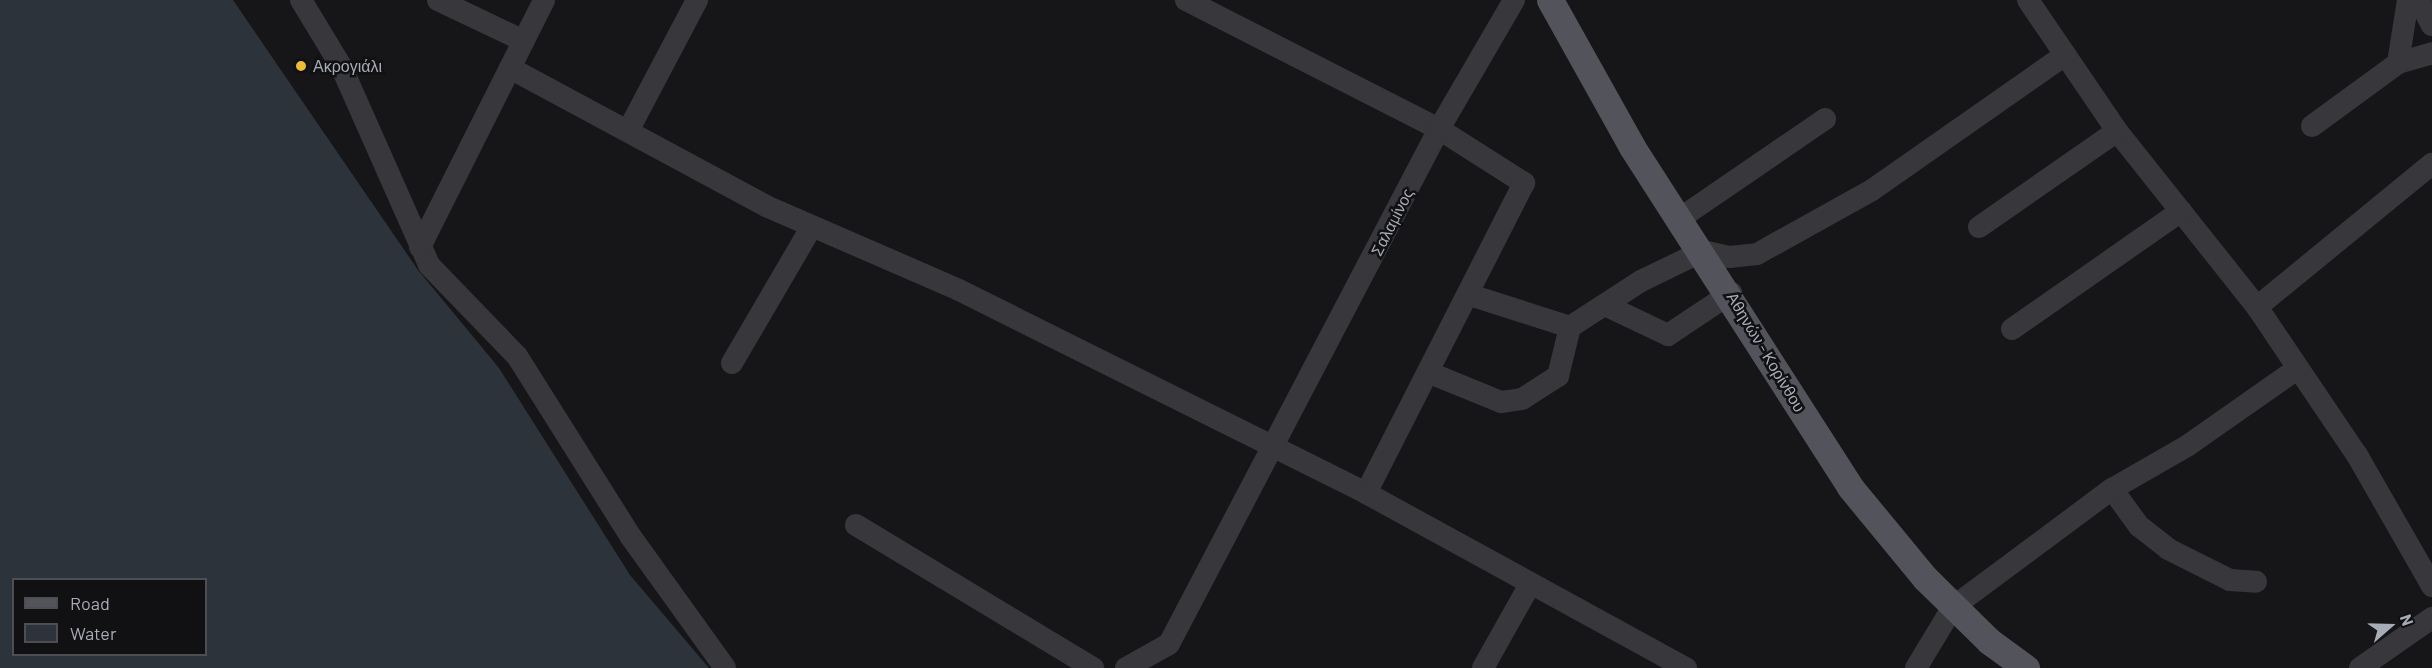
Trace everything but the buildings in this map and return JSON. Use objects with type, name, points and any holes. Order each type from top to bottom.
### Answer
[{"type":"main road","name":"Αθηνών - Κορίνθου","points":[[1550,0],[1679,219],[1731,293],[1850,487],[1953,607],[2026,668]]},
{"type":"street","points":[[301,0],[341,66],[420,247],[441,280],[517,356],[632,537],[725,668]]},
{"type":"street","points":[[438,0],[524,41]]},
{"type":"street","points":[[420,247],[544,0]]},
{"type":"street","points":[[628,132],[697,0]]},
{"type":"street","points":[[1186,0],[1439,129],[1524,183],[1430,374],[1366,493]]},
{"type":"street","name":"Σαλαμίνος","points":[[1126,668],[1169,644],[1439,129],[1514,0]]},
{"type":"street","points":[[2028,0],[2117,131],[2257,307],[2357,455],[2432,585]]},
{"type":"street","points":[[2398,63],[2408,0]]},
{"type":"street","points":[[2419,0],[2432,25]]},
{"type":"street","points":[[2312,126],[2398,63],[2432,53]]},
{"type":"street","points":[[1430,374],[1501,402],[1522,399],[1558,376],[1570,327],[1703,251],[1750,256],[1795,235],[1872,190],[2065,55]]},
{"type":"street","points":[[510,68],[811,228],[959,290],[1366,493],[1529,586],[1686,668]]},
{"type":"street","points":[[1679,219],[1825,119]]},
{"type":"street","points":[[1980,227],[2117,131]]},
{"type":"street","points":[[2257,307],[2432,164]]},
{"type":"street","points":[[2012,329],[2181,211]]},
{"type":"street","points":[[732,363],[811,228]]},
{"type":"street","points":[[1605,305],[1668,335],[1731,293]]},
{"type":"street","points":[[1470,295],[1570,327]]},
{"type":"street","points":[[1916,668],[1953,607],[2112,489],[2187,446],[2297,369]]},
{"type":"street","points":[[2112,489],[2139,526],[2168,549],[2230,580],[2256,582]]},
{"type":"street","points":[[856,525],[1093,668]]},
{"type":"street","points":[[1483,668],[1529,586]]},
{"type":"street","points":[[2360,668],[2432,618]]},
{"type":"water","points":[[0,0],[233,0],[418,270],[499,368],[630,575],[709,668],[0,668]]},
{"type":"place","name":"Ακρογιάλι","points":[[301,66]]}]
